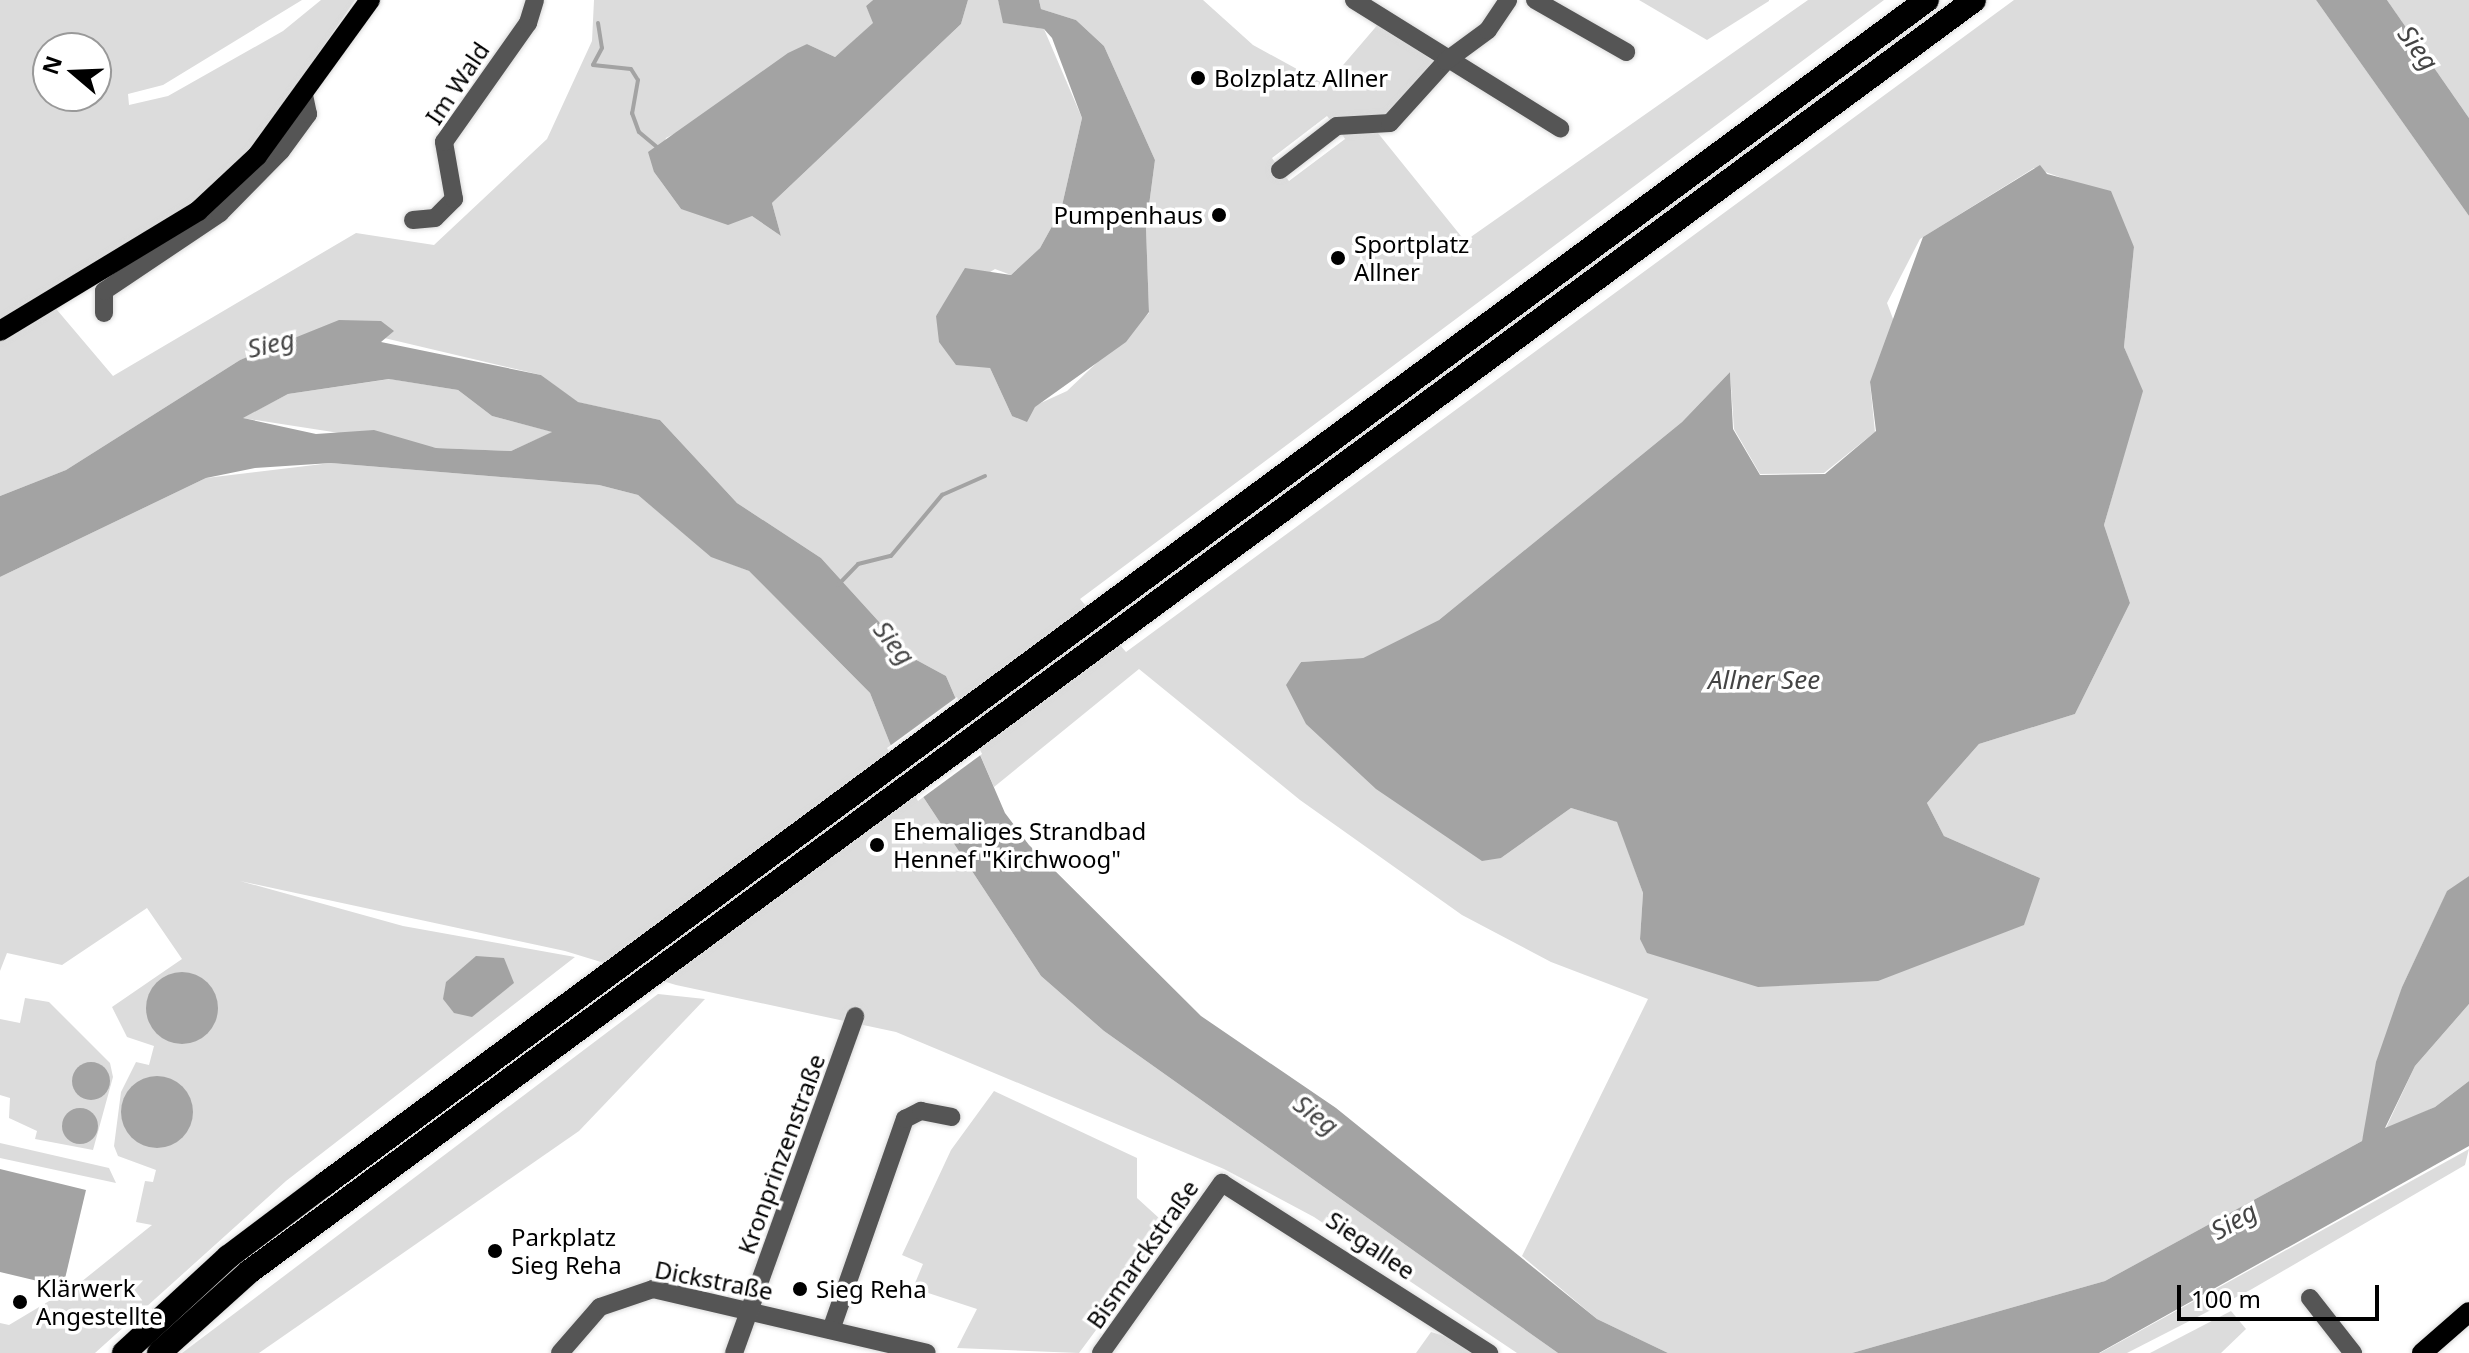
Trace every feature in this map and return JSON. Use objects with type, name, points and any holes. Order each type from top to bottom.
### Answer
[{"type":"highway","points":[[124,1353],[228,1257],[1927,0]]},
{"type":"highway","points":[[159,1353],[249,1272],[1974,0]]},
{"type":"main road","points":[[0,331],[198,211],[257,156],[370,0]]},
{"type":"main road","points":[[2422,1353],[2469,1312]]},
{"type":"street","name":"Im Wald","points":[[413,220],[435,218],[454,199],[444,142],[528,23],[535,0]]},
{"type":"street","points":[[1354,0],[1446,61],[1560,128]]},
{"type":"street","points":[[1280,170],[1337,126],[1390,123],[1446,61],[1488,30],[1508,0]]},
{"type":"street","points":[[1535,0],[1626,52]]},
{"type":"street","points":[[104,313],[104,291],[220,213],[281,151],[308,114],[304,95]]},
{"type":"street","name":"Kronprinzenstraße","points":[[734,1353],[855,1016]]},
{"type":"street","points":[[831,1330],[905,1119],[921,1111],[951,1117]]},
{"type":"street","name":"Bismarckstraße","points":[[1101,1353],[1222,1183]]},
{"type":"street","name":"Siegallee","points":[[1222,1183],[1489,1353]]},
{"type":"street","name":"Dickstraße","points":[[560,1353],[600,1307],[628,1292],[653,1289],[750,1309],[927,1353]]},
{"type":"street","points":[[2310,1298],[2353,1353]]},
{"type":"shaded area","points":[[0,0],[302,0],[163,85],[128,94],[129,105],[168,96],[283,31],[321,0],[355,0],[211,210],[0,329]]},
{"type":"shaded area","points":[[594,0],[873,0],[866,6],[874,23],[835,57],[807,44],[708,117],[666,138],[654,172],[681,209],[752,216],[781,236],[772,203],[961,24],[968,0],[998,0],[1004,23],[1044,29],[1082,118],[1061,210],[1040,248],[1011,275],[995,269],[948,298],[936,316],[990,368],[1012,416],[1067,391],[1149,313],[1146,228],[1155,160],[1104,46],[1076,20],[1041,9],[1039,0],[1203,0],[1253,45],[1326,85],[1380,22],[1433,61],[1394,111],[1369,122],[1465,241],[1808,0],[1884,0],[1080,599],[1126,652],[2014,0],[2316,0],[2469,216],[2469,876],[2447,892],[2402,987],[2362,1141],[2105,1281],[1852,1353],[1668,1353],[1597,1319],[1522,1256],[1648,999],[1551,962],[1462,915],[1300,800],[1139,669],[994,787],[946,676],[911,657],[821,558],[737,503],[660,420],[577,402],[541,375],[380,337],[289,344],[240,360],[66,470],[0,496],[0,332],[52,304],[113,376],[356,233],[434,245],[547,139],[592,41]],"holes":[[[1327,116],[1334,125],[1279,168],[1272,158]],[[1339,129],[1345,139],[1289,181],[1282,172]],[[2034,168],[2082,185],[2134,247],[2124,347],[2142,391],[2104,525],[2130,603],[2075,714],[1979,744],[1927,803],[1944,836],[2040,878],[1640,939],[1643,893],[1618,822],[1571,808],[1501,858],[1300,662],[1363,658],[1439,620],[1682,422],[1730,372],[1734,429],[1760,474],[1824,473],[1875,432],[1870,383],[1895,324],[1887,303],[1920,239]]]},
{"type":"shaded area","points":[[1639,0],[1769,0],[1769,1],[1707,40]]},
{"type":"shaded area","points":[[2387,0],[2469,0],[2469,118],[2467,115]]},
{"type":"shaded area","points":[[390,379],[458,390],[492,416],[553,432],[511,451],[436,448],[242,418],[288,394]]},
{"type":"shaded area","points":[[331,463],[599,485],[638,495],[711,556],[749,571],[870,693],[893,751],[1041,976],[1104,1031],[1558,1353],[1517,1353],[1314,1217],[1224,1169],[896,1032],[676,985],[565,951],[240,881],[403,926],[575,957],[286,1181],[95,1353],[0,1353],[0,1323],[9,1325],[81,1282],[152,1225],[136,1222],[145,1181],[153,1182],[156,1170],[118,1156],[114,1146],[121,1092],[136,1062],[149,1065],[154,1046],[127,1037],[112,1007],[182,959],[147,908],[62,965],[7,953],[0,971],[0,577],[206,478]]},
{"type":"shaded area","points":[[658,994],[705,999],[579,1131],[259,1353],[182,1353]]},
{"type":"shaded area","points":[[25,998],[49,1002],[110,1063],[113,1077],[93,1150],[35,1139],[37,1131],[9,1118],[10,1098],[0,1095],[0,1019],[20,1023]]},
{"type":"shaded area","points":[[2469,1004],[2469,1081],[2435,1107],[2385,1130],[2415,1066]]},
{"type":"shaded area","points":[[994,1091],[1137,1158],[1137,1198],[1171,1229],[1079,1353],[957,1348],[977,1309],[913,1288],[923,1264],[902,1255],[951,1150]]},
{"type":"shaded area","points":[[0,1143],[109,1168],[116,1183],[0,1158]]},
{"type":"shaded area","points":[[2469,1149],[2465,1165],[2252,1289],[2127,1353],[2100,1353]]},
{"type":"shaded area","points":[[2231,1311],[2246,1329],[2221,1353],[2150,1353]]},
{"type":"shaded area","points":[[1431,1332],[1451,1338],[1473,1353],[1416,1353]]},
{"type":"water","points":[[873,0],[968,0],[961,24],[772,203],[781,236],[752,216],[728,225],[681,209],[654,172],[648,152],[788,53],[807,44],[835,57],[873,23],[866,6]]},
{"type":"water","points":[[998,0],[1039,0],[1041,9],[1076,20],[1104,46],[1155,160],[1146,228],[1149,312],[1126,342],[1035,407],[1027,422],[1012,416],[990,368],[956,365],[939,342],[936,316],[965,268],[1011,275],[1040,248],[1061,210],[1082,118],[1052,38],[1044,29],[1003,23]]},
{"type":"water","name":"Sieg","points":[[2316,0],[2387,0],[2469,118],[2469,216]]},
{"type":"water","name":"Allner See","points":[[2040,165],[2047,174],[2111,191],[2134,247],[2124,347],[2143,391],[2104,525],[2130,603],[2075,714],[1979,744],[1927,803],[1944,836],[2040,878],[2024,925],[1878,981],[1758,987],[1647,953],[1640,939],[1643,893],[1617,822],[1571,808],[1501,858],[1482,861],[1376,789],[1306,724],[1286,685],[1301,662],[1363,658],[1439,620],[1682,422],[1730,372],[1733,429],[1760,475],[1825,474],[1876,431],[1870,382],[1923,237]]},
{"type":"water","name":"Sieg","points":[[339,320],[381,321],[394,331],[381,342],[541,375],[578,402],[660,420],[737,503],[821,558],[911,657],[946,676],[1005,813],[1029,845],[1201,1016],[1336,1108],[1597,1319],[1668,1353],[1558,1353],[1104,1031],[1041,976],[893,751],[870,693],[749,571],[711,557],[638,495],[599,485],[331,463],[255,468],[206,478],[0,577],[0,496],[66,470],[240,360]],"holes":[[[389,379],[458,390],[492,416],[552,432],[511,451],[436,448],[374,430],[316,434],[243,418],[288,394]]]},
{"type":"water","name":"Sieg","points":[[2469,876],[2469,1004],[2415,1066],[2385,1128],[2435,1107],[2469,1081],[2469,1146],[2099,1353],[1852,1353],[2105,1281],[2362,1141],[2376,1062],[2402,987],[2447,891]]},
{"type":"water","points":[[476,956],[504,958],[514,983],[472,1017],[454,1013],[443,999],[446,982]]},
{"type":"water","points":[[182,972],[202,978],[212,988],[218,1008],[212,1028],[202,1038],[182,1044],[162,1038],[152,1028],[146,1008],[152,988],[162,978]]},
{"type":"water","points":[[91,1062],[104,1068],[110,1081],[104,1094],[91,1100],[78,1094],[72,1081],[78,1068]]},
{"type":"water","points":[[157,1076],[183,1086],[193,1112],[183,1138],[157,1148],[131,1138],[121,1112],[131,1086]]},
{"type":"water","points":[[80,1108],[93,1113],[98,1126],[93,1139],[80,1144],[67,1139],[62,1126],[67,1113]]},
{"type":"water","points":[[0,1169],[86,1190],[63,1287],[0,1272]]},
{"type":"pier","points":[[957,697],[982,754],[918,801],[887,748]]},
{"type":"waterway","points":[[598,23],[602,48],[593,65],[631,69],[638,80],[632,113],[639,132],[658,148]]},
{"type":"waterway","points":[[838,585],[858,564],[891,556],[942,495],[985,476]]},
{"type":"place","name":"Bolzplatz Allner","points":[[1198,78]]},
{"type":"place","name":"Pumpenhaus","points":[[1219,215]]},
{"type":"place","name":"Sportplatz Allner","points":[[1338,258]]},
{"type":"place","name":"Ehemaliges Strandbad Hennef \"Kirchwoog\"","points":[[877,845]]},
{"type":"place","name":"Parkplatz Sieg Reha","points":[[495,1251]]},
{"type":"place","name":"Sieg Reha","points":[[800,1289]]},
{"type":"place","name":"Klärwerk Angestellte","points":[[20,1302]]}]
